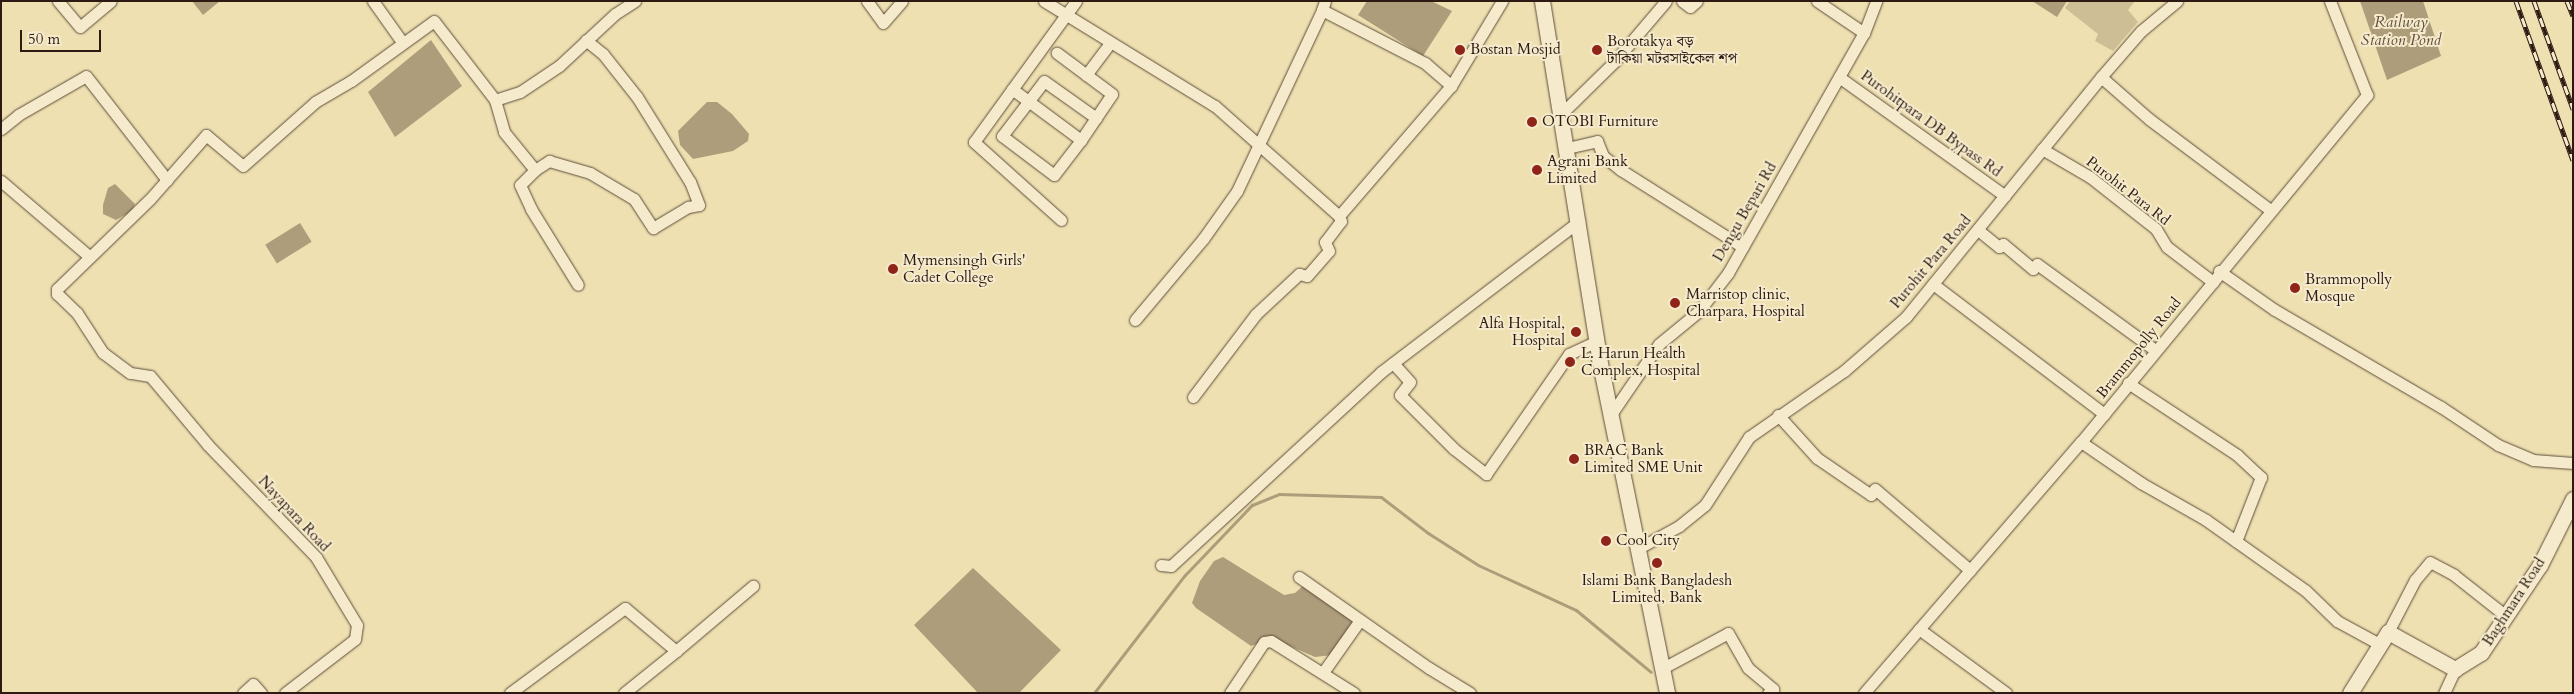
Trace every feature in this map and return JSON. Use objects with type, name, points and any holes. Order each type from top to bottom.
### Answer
[{"type":"main road","points":[[1542,1],[1562,113],[1610,416],[1661,669],[1668,693]]},
{"type":"main road","name":"Baghmara Road","points":[[2455,669],[2481,653],[2540,565],[2573,499]]},
{"type":"main road","points":[[2350,693],[2384,639],[2455,669]]},
{"type":"street","points":[[58,1],[80,27],[111,1]]},
{"type":"street","points":[[373,1],[402,42]]},
{"type":"street","points":[[495,100],[520,92],[559,66],[615,14],[636,1]]},
{"type":"street","points":[[867,1],[883,23],[902,1]]},
{"type":"street","points":[[1044,1],[1065,17],[1215,106],[1340,216],[1342,221],[1325,242],[1329,251],[1307,276],[1299,274],[1256,314],[1194,397]]},
{"type":"street","points":[[1061,220],[974,142],[1076,1]]},
{"type":"street","points":[[1340,216],[1451,86],[1502,1]]},
{"type":"street","points":[[1562,113],[1614,62],[1666,1]]},
{"type":"street","points":[[1682,1],[1690,7],[1697,1]]},
{"type":"street","points":[[1817,1],[1864,32]]},
{"type":"street","name":"Dengu Bepari Rd","points":[[1610,416],[1659,344],[1699,310],[1743,247],[1864,32],[1876,1]]},
{"type":"street","name":"Purohit Para Road","points":[[1637,549],[1679,526],[1705,505],[1750,438],[1778,415],[1794,408],[1844,371],[1906,317],[2101,77],[2141,31],[2177,1]]},
{"type":"street","name":"Brammopolly Road","points":[[1864,693],[2081,442],[2367,94],[2330,1]]},
{"type":"street","points":[[1135,320],[1203,239],[1237,191],[1261,146],[1323,5],[1425,64],[1451,86]]},
{"type":"street","points":[[1,181],[90,258],[167,180],[206,136],[243,166],[315,102],[351,82],[402,42],[434,21],[495,100],[504,132],[535,170]]},
{"type":"street","points":[[578,285],[531,209],[520,185],[535,170],[550,162],[590,173],[634,199],[653,228],[688,207],[699,205],[690,182],[637,97],[603,54],[586,40]]},
{"type":"street","points":[[1086,75],[1110,43]]},
{"type":"street","points":[[1057,53],[1112,94],[1096,118],[1081,140],[1054,175],[1002,136],[1045,81],[1096,118]]},
{"type":"street","points":[[1,129],[18,115],[86,76],[167,180]]},
{"type":"street","name":"Purohitpara DB Bypass Rd","points":[[1839,77],[2005,196]]},
{"type":"street","points":[[2101,77],[2149,119],[2270,210]]},
{"type":"street","points":[[1012,89],[1081,140]]},
{"type":"street","points":[[1567,148],[1597,141],[1603,156],[1621,170],[1743,247]]},
{"type":"street","name":"Purohit Para Rd","points":[[2042,148],[2090,177],[2156,229],[2166,247],[2213,282]]},
{"type":"street","points":[[1161,564],[1171,566],[1393,363],[1579,221]]},
{"type":"street","points":[[1978,230],[1999,246],[2004,244],[2033,269],[2037,264],[2155,350]]},
{"type":"street","name":"Nayapara Road","points":[[90,258],[56,289],[57,294],[77,313],[103,353],[115,365],[130,373],[150,376],[208,445],[316,557],[358,625],[354,639],[285,693]]},
{"type":"street","points":[[2220,271],[2275,310],[2441,407],[2498,445],[2533,460],[2573,463]]},
{"type":"street","points":[[1933,284],[2104,414]]},
{"type":"street","points":[[1393,363],[1410,382],[1400,395],[1454,449],[1486,474],[1569,354],[1597,341]]},
{"type":"street","points":[[2128,383],[2237,455],[2261,477],[2236,541]]},
{"type":"street","points":[[1778,415],[1817,458],[1871,495],[1875,489],[1970,570]]},
{"type":"street","points":[[2081,442],[2236,541],[2305,590],[2337,621],[2384,639],[2414,580],[2430,562],[2454,574],[2506,616]]},
{"type":"street","points":[[1299,577],[1470,693]]},
{"type":"street","points":[[624,693],[753,586]]},
{"type":"street","points":[[510,693],[626,608],[676,651]]},
{"type":"street","points":[[1324,671],[1360,620]]},
{"type":"street","points":[[1919,629],[2006,693]]},
{"type":"street","points":[[1661,669],[1728,633],[1748,668],[1773,689],[1768,693]]},
{"type":"street","points":[[1235,691],[1264,642],[1271,640],[1324,671],[1354,693]]},
{"type":"street","points":[[2444,693],[2455,669]]},
{"type":"street","points":[[243,693],[253,684],[261,693]]},
{"type":"shaded area","points":[[2070,1],[2135,1],[2128,10],[2138,22],[2113,51],[2095,41],[2098,34],[2065,8]]},
{"type":"water","points":[[192,1],[220,1],[203,15]]},
{"type":"water","points":[[1367,1],[1431,1],[1452,11],[1423,56],[1358,15]]},
{"type":"water","points":[[2032,1],[2067,1],[2057,17]]},
{"type":"water","name":"Railway Station Pond","points":[[2360,1],[2423,1],[2441,56],[2387,80]]},
{"type":"water","points":[[431,40],[462,86],[395,137],[368,92]]},
{"type":"water","points":[[707,102],[717,102],[732,114],[749,134],[748,141],[733,151],[693,159],[680,145],[678,131]]},
{"type":"water","points":[[115,184],[135,204],[132,211],[116,220],[103,214],[103,205],[108,188]]},
{"type":"water","points":[[300,223],[312,242],[277,263],[265,245]]},
{"type":"water","points":[[1223,557],[1284,595],[1295,593],[1304,585],[1349,617],[1352,622],[1332,655],[1315,657],[1272,638],[1251,646],[1196,608],[1192,603],[1200,581],[1214,561]]},
{"type":"water","points":[[973,568],[1061,650],[1019,693],[978,693],[914,625]]},
{"type":"waterway","points":[[1094,693],[1185,575],[1252,505],[1279,494],[1381,497],[1428,533],[1478,565],[1576,610],[1651,672]]},
{"type":"railway","points":[[2516,1],[2573,160]]},
{"type":"railway","points":[[2534,1],[2573,109]]},
{"type":"railway","points":[[2567,1],[2573,16]]},
{"type":"place","name":"Bostan Mosjid","points":[[1460,50]]},
{"type":"place","name":"Borotakya বড় টাকিয়া মটরসাইকেল শপ","points":[[1597,50]]},
{"type":"place","name":"OTOBI Furniture","points":[[1532,122]]},
{"type":"place","name":"Agrani Bank Limited","points":[[1537,170]]},
{"type":"place","name":"Mymensingh Girls' Cadet College","points":[[893,269]]},
{"type":"place","name":"Brammopolly Mosque","points":[[2295,288]]},
{"type":"place","name":"Marristop clinic, Charpara, Hospital","points":[[1675,303]]},
{"type":"place","name":"Alfa Hospital, Hospital","points":[[1576,332]]},
{"type":"place","name":"L. Harun Health Complex, Hospital","points":[[1570,362]]},
{"type":"place","name":"BRAC Bank Limited SME Unit","points":[[1574,459]]},
{"type":"place","name":"Cool City","points":[[1606,541]]},
{"type":"place","name":"Islami Bank Bangladesh Limited, Bank","points":[[1657,563]]}]
